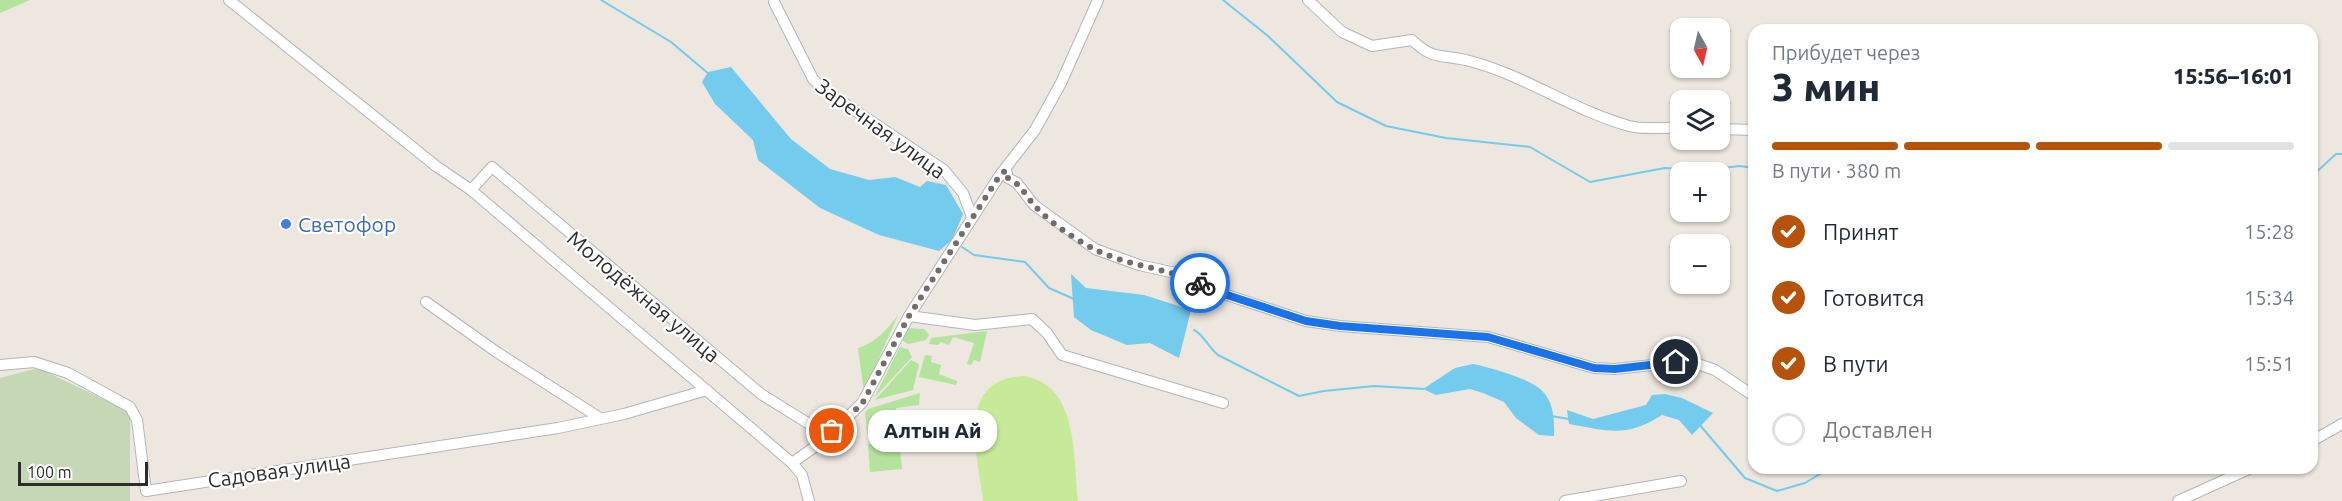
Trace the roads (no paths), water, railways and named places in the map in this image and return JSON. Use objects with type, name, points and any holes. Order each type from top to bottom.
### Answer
[{"type":"street","name":"Молодёжная улица","points":[[229,0],[436,166],[471,190],[792,463],[802,475],[809,501]]},
{"type":"street","points":[[792,463],[823,441],[862,404],[909,316],[972,217],[1035,130],[1098,0]]},
{"type":"street","points":[[1308,0],[1342,32],[1372,46],[1412,40],[1426,54],[1466,60],[1506,73],[1569,104],[1631,127],[1670,128]]},
{"type":"street","name":"Заречная улица","points":[[774,2],[813,79],[823,89],[944,170],[963,194],[972,217]]},
{"type":"street","points":[[1730,129],[1748,130]]},
{"type":"street","name":"Молодёжная улица","points":[[471,190],[492,167],[761,394],[812,425],[823,441]]},
{"type":"street","points":[[1006,170],[1008,178],[1017,183],[1034,205],[1095,249],[1139,265],[1180,274],[1227,295],[1306,321],[1340,326],[1488,337],[1594,368],[1615,369],[1689,361],[1715,369],[1748,392]]},
{"type":"street","points":[[426,302],[498,353],[600,418]]},
{"type":"street","points":[[909,316],[975,325],[1032,319],[1047,333],[1062,355],[1223,403]]},
{"type":"street","name":"Садовая улица","points":[[0,365],[34,362],[68,373],[130,407],[137,420],[146,491],[558,428],[600,418]]},
{"type":"street","name":"Молодёжная улица","points":[[600,418],[624,414],[707,390]]},
{"type":"street","points":[[2318,438],[2342,424]]},
{"type":"street","points":[[2178,501],[2238,474]]},
{"type":"street","points":[[1565,501],[1681,481]]},
{"type":"water","points":[[731,67],[791,139],[830,169],[869,180],[895,177],[920,187],[927,181],[946,185],[963,214],[952,240],[939,251],[879,235],[820,208],[758,160],[753,140],[715,104],[702,82],[708,72]]},
{"type":"water","points":[[1071,274],[1086,288],[1144,295],[1191,310],[1179,358],[1150,343],[1127,345],[1091,330],[1074,317]]},
{"type":"water","points":[[1473,364],[1525,380],[1542,391],[1552,408],[1554,436],[1539,435],[1516,418],[1504,402],[1483,393],[1470,389],[1436,395],[1423,389],[1455,368]]},
{"type":"water","points":[[1665,394],[1682,398],[1713,413],[1692,435],[1679,420],[1662,415],[1638,427],[1617,431],[1569,424],[1567,410],[1593,419],[1646,405],[1652,395]]},
{"type":"waterway","points":[[601,0],[671,42],[709,74]]},
{"type":"waterway","points":[[1223,0],[1268,36],[1337,102],[1386,126],[1446,138],[1530,147],[1590,182],[1665,168],[1704,170],[1748,167]]},
{"type":"waterway","points":[[2318,170],[2336,154],[2342,154]]},
{"type":"waterway","points":[[962,247],[974,255],[1025,262],[1049,288],[1074,299]]},
{"type":"waterway","points":[[1194,330],[1218,355],[1299,396],[1374,386],[1424,389]]},
{"type":"waterway","points":[[1551,416],[1569,419]]},
{"type":"waterway","points":[[1699,424],[1745,478],[1777,491],[1805,483],[1820,474]]},
{"type":"place","name":"Светофор","points":[[286,224]]},
{"type":"place","name":"Алтын Ай","points":[[832,431]]}]
